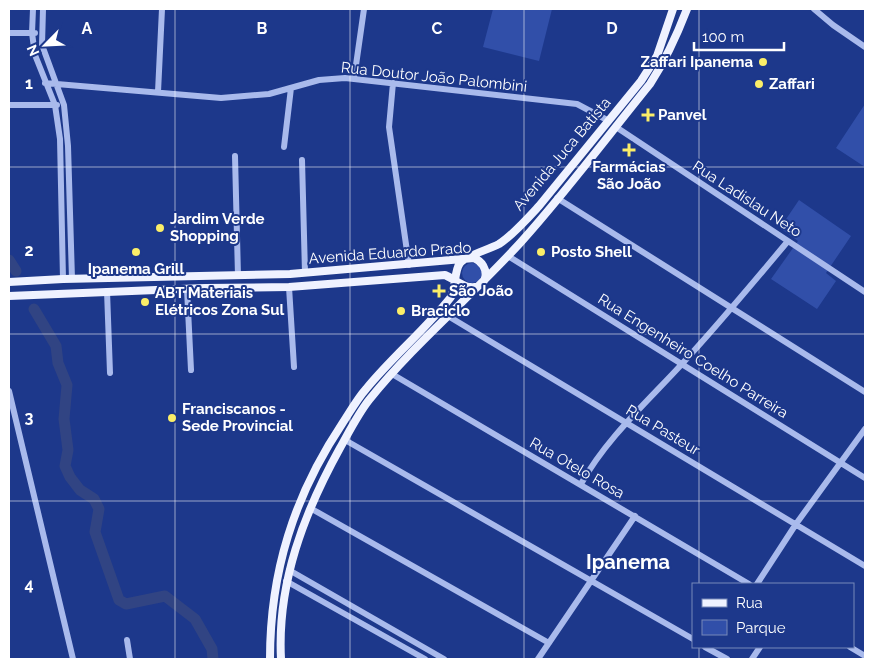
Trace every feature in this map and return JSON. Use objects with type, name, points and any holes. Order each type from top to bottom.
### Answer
[{"type":"main road","name":"Avenida Juca Batista","points":[[467,258],[500,243],[539,206],[641,81],[657,56],[673,9]]},
{"type":"main road","name":"Avenida Juca Batista","points":[[281,659],[284,594],[289,570],[310,508],[323,478],[368,401],[508,256],[616,127],[659,70],[677,35],[687,9]]},
{"type":"main road","name":"Avenida Eduardo Prado","points":[[9,282],[305,273],[409,265],[467,258],[479,260],[485,267],[486,276],[482,283],[474,287],[469,287],[445,275],[289,287],[205,288],[9,296]]},
{"type":"main road","points":[[270,659],[270,636],[275,588],[281,557],[305,490],[325,450],[365,390],[446,304],[455,290],[457,267],[467,258]]},
{"type":"main road","points":[[205,288],[215,284],[218,276]]},
{"type":"main road","points":[[68,279],[70,287],[81,293]]},
{"type":"street","points":[[33,9],[32,33],[35,56],[55,105],[60,139],[62,228],[68,279]]},
{"type":"street","points":[[43,9],[41,33],[45,56],[64,105],[68,146],[70,213],[68,279]]},
{"type":"street","points":[[158,92],[162,9]]},
{"type":"street","points":[[354,79],[364,9]]},
{"type":"street","points":[[814,9],[865,47]]},
{"type":"street","points":[[9,33],[41,33]]},
{"type":"street","name":"Rua Doutor João Palombini","points":[[45,83],[221,98],[269,94],[319,80],[354,79],[577,104],[608,121]]},
{"type":"street","points":[[393,83],[389,127],[409,265]]},
{"type":"street","points":[[284,147],[292,88]]},
{"type":"street","points":[[9,105],[64,105]]},
{"type":"street","name":"Rua Ladislau Neto","points":[[616,127],[865,292]]},
{"type":"street","points":[[235,156],[238,276]]},
{"type":"street","points":[[302,160],[302,225],[305,273]]},
{"type":"street","points":[[557,198],[865,392]]},
{"type":"street","points":[[62,213],[70,213]]},
{"type":"street","points":[[62,228],[70,228]]},
{"type":"street","points":[[581,484],[601,454],[627,423],[732,308],[788,241]]},
{"type":"street","name":"Rua Engenheiro Coelho Parreira","points":[[508,256],[865,478]]},
{"type":"street","points":[[289,287],[294,366]]},
{"type":"street","points":[[187,289],[191,370]]},
{"type":"street","points":[[107,292],[110,372]]},
{"type":"street","name":"Rua Pasteur","points":[[448,316],[865,566]]},
{"type":"street","name":"Rua Otelo Rosa","points":[[392,374],[747,583]]},
{"type":"street","points":[[9,391],[73,659]]},
{"type":"street","points":[[758,583],[796,524],[865,429]]},
{"type":"street","points":[[345,440],[692,638]]},
{"type":"street","points":[[310,508],[549,642]]},
{"type":"street","points":[[538,659],[635,516]]},
{"type":"street","points":[[289,570],[436,657],[444,659]]},
{"type":"street","points":[[286,581],[426,659]]},
{"type":"street","points":[[365,625],[369,617]]},
{"type":"street","points":[[127,640],[130,659]]},
{"type":"street","points":[[708,648],[727,659]]},
{"type":"street","points":[[752,659],[759,648]]},
{"type":"street","points":[[852,648],[865,656]]},
{"type":"green space","points":[[493,9],[552,9],[539,61],[483,47]]},
{"type":"green space","points":[[865,104],[865,167],[836,148]]},
{"type":"green space","points":[[799,200],[851,236],[826,273],[836,281],[817,309],[771,279],[798,241],[780,228]]},
{"type":"green space","points":[[472,263],[479,266],[482,273],[479,280],[472,283],[465,280],[462,273],[465,266]]},
{"type":"waterway","points":[[9,260],[16,271]]},
{"type":"waterway","points":[[34,309],[56,346],[58,363],[67,385],[64,419],[68,450],[65,466],[70,477],[80,490],[94,499],[99,509],[95,532],[119,600],[126,604],[165,596],[195,619],[212,649],[213,659]]},
{"type":"place","name":"Zaffari Ipanema","points":[[763,62]]},
{"type":"place","name":"Zaffari","points":[[759,84]]},
{"type":"place","name":"Panvel","points":[[648,115]]},
{"type":"place","name":"Farmácias São João","points":[[629,150]]},
{"type":"place","name":"Jardim Verde Shopping","points":[[160,228]]},
{"type":"place","name":"Ipanema Grill","points":[[136,252]]},
{"type":"place","name":"Posto Shell","points":[[541,252]]},
{"type":"place","name":"São João","points":[[439,291]]},
{"type":"place","name":"ABT Materiais Elétricos Zona Sul","points":[[145,302]]},
{"type":"place","name":"Braciclo","points":[[401,311]]},
{"type":"place","name":"Franciscanos - Sede Provincial","points":[[172,418]]},
{"type":"district","name":"Ipanema","points":[[628,562]]}]
